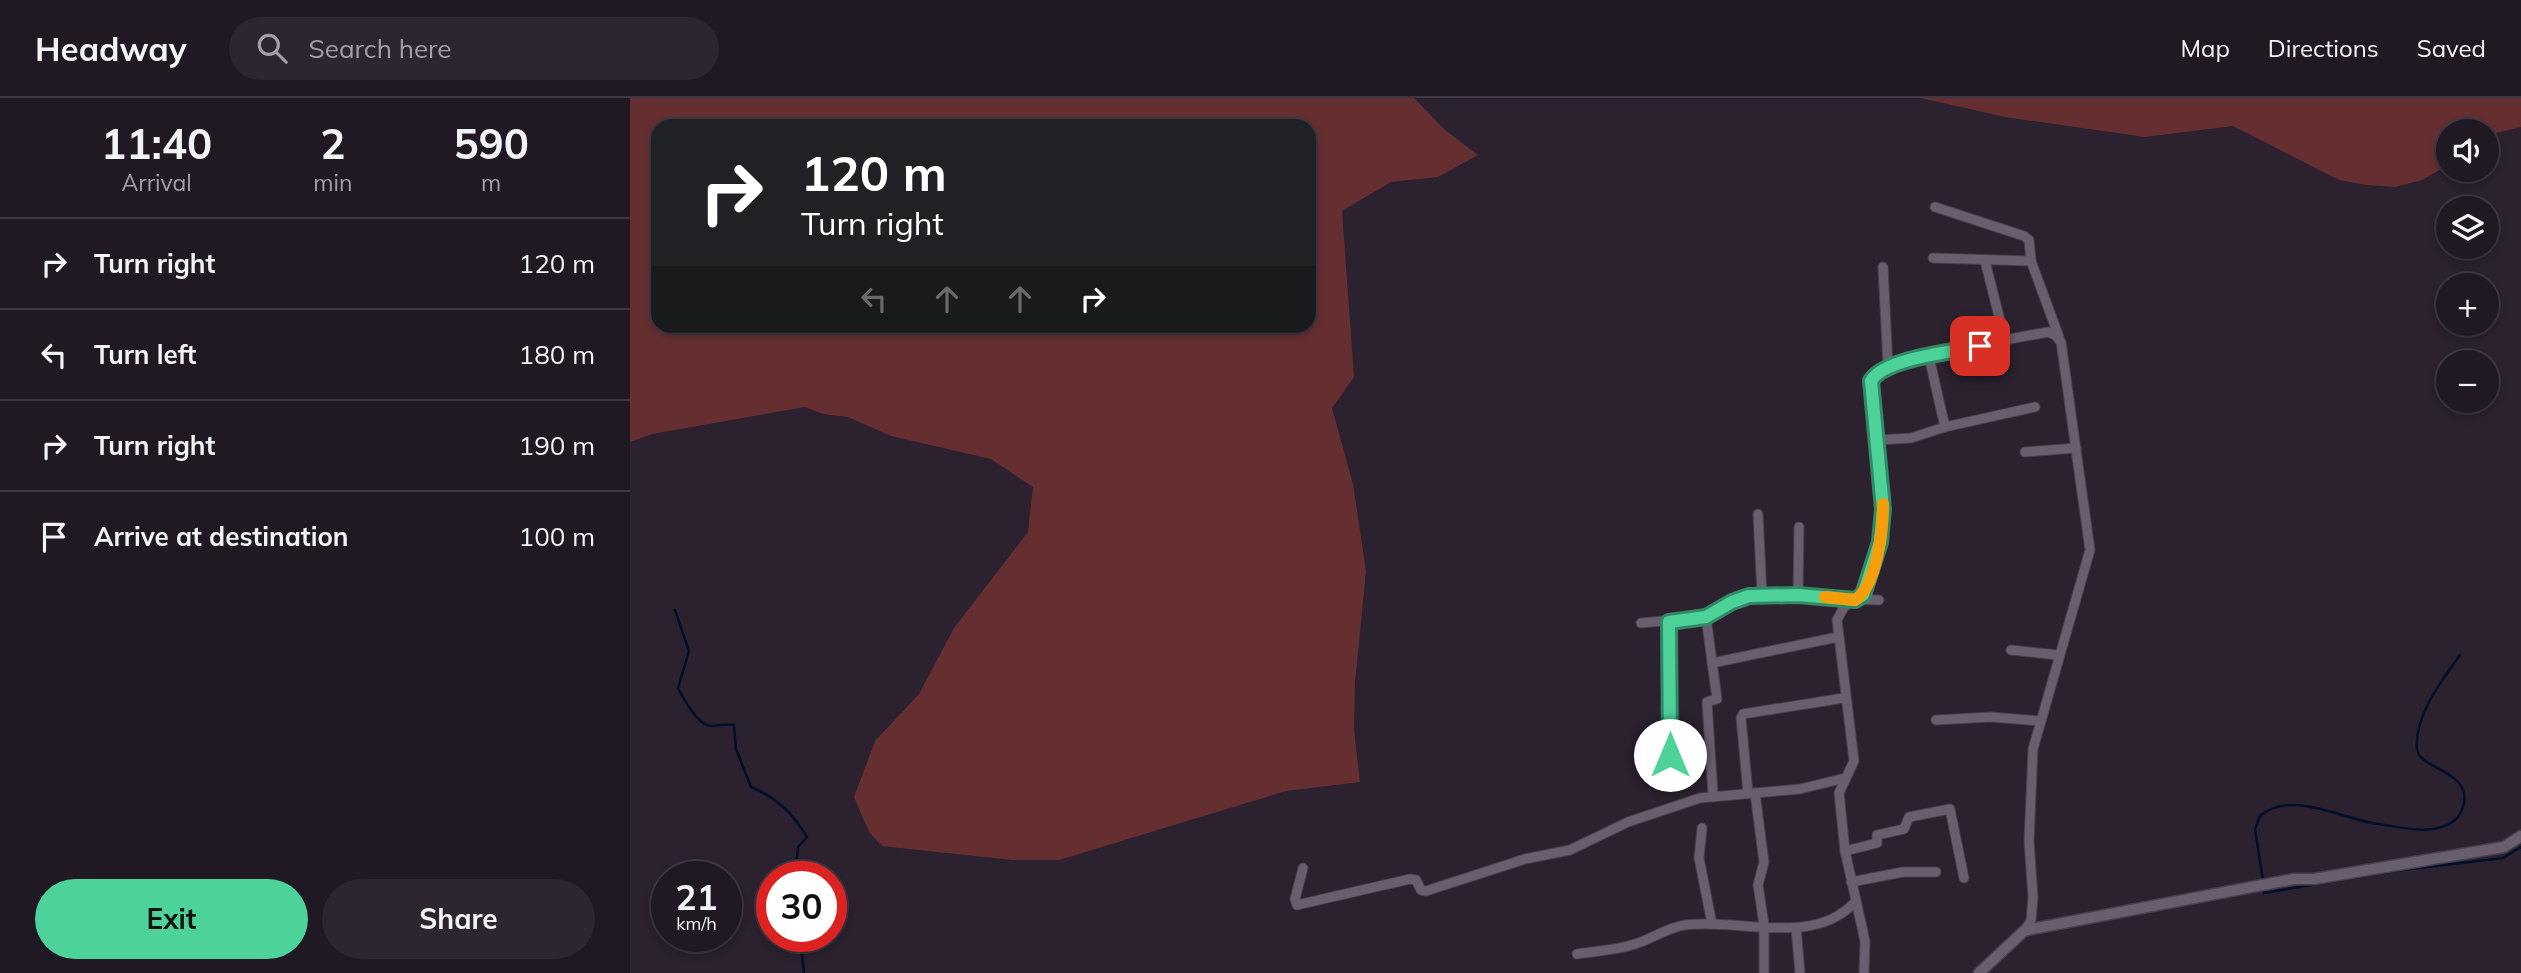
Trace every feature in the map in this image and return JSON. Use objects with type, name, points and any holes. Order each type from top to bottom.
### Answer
[{"type":"street","points":[[1935,207],[2024,236],[2029,240],[2031,261],[2061,342],[2090,550],[2039,721],[2030,771],[2029,841],[2033,897],[2031,921],[2024,932],[1979,973]]},
{"type":"street","points":[[1933,258],[2031,261]]},
{"type":"street","points":[[1984,261],[2006,340]]},
{"type":"street","points":[[1883,267],[1888,367]]},
{"type":"street","points":[[1864,973],[1865,941],[1854,903],[1839,793],[1854,761],[1838,637],[1839,613],[1867,589],[1880,542],[1883,509],[1871,381],[1888,367],[2006,340],[2048,332],[2061,342]]},
{"type":"street","points":[[1929,358],[1945,427]]},
{"type":"street","points":[[1878,440],[1911,438],[1945,427],[2035,407]]},
{"type":"street","points":[[2025,452],[2076,448]]},
{"type":"street","points":[[1758,514],[1762,595]]},
{"type":"street","points":[[1798,527],[1798,595]]},
{"type":"street","points":[[1641,623],[1706,617],[1740,598],[1762,595],[1879,600]]},
{"type":"street","points":[[1706,617],[1717,699],[1707,702],[1713,795]]},
{"type":"street","points":[[1669,622],[1670,755]]},
{"type":"street","points":[[1712,663],[1838,637]]},
{"type":"street","points":[[2011,650],[2058,655]]},
{"type":"street","points":[[1764,973],[1764,925],[1758,884],[1764,854],[1751,793],[1741,718],[1747,709],[1844,698]]},
{"type":"street","points":[[1936,720],[2016,717],[2039,721]]},
{"type":"street","points":[[1303,868],[1295,899],[1297,905],[1410,879],[1418,881],[1421,890],[1429,891],[1525,859],[1570,850],[1628,822],[1713,795],[1800,789],[1845,778]]},
{"type":"street","points":[[1845,851],[1877,843],[1877,835],[1904,828],[1909,817],[1950,809],[1964,878]]},
{"type":"street","points":[[1702,828],[1699,858],[1712,924]]},
{"type":"street","points":[[2024,932],[2294,879],[2314,879],[2481,851],[2504,846],[2521,836]]},
{"type":"street","points":[[1851,882],[1903,872],[1936,872]]},
{"type":"street","points":[[1577,954],[1634,944],[1682,925],[1764,925],[1796,928],[1829,922],[1854,903]]},
{"type":"street","points":[[1796,928],[1800,973]]},
{"type":"shaded area","points":[[630,98],[1414,98],[1445,130],[1478,155],[1438,177],[1391,182],[1342,211],[1354,377],[1332,408],[1353,484],[1366,571],[1355,683],[1354,730],[1360,782],[1286,791],[1059,860],[1012,860],[882,846],[869,832],[854,797],[875,741],[919,694],[954,628],[1028,532],[1033,487],[991,459],[891,436],[848,417],[823,414],[805,407],[652,434],[630,442]]},
{"type":"shaded area","points":[[1921,98],[2521,98],[2521,127],[2499,132],[2499,119],[2436,119],[2436,172],[2422,180],[2395,187],[2339,180],[2233,126],[2145,137],[2005,117]]},
{"type":"waterway","points":[[675,610],[689,651],[678,688],[692,711],[706,725],[734,725],[736,749],[751,787],[783,807],[807,837],[798,847],[797,861]]},
{"type":"waterway","points":[[2263,880],[2255,829],[2260,816],[2272,809],[2286,805],[2315,807],[2372,823],[2426,830],[2446,825],[2458,817],[2463,807],[2461,785],[2420,756],[2417,737],[2424,712],[2460,655]]},
{"type":"waterway","points":[[2264,887],[2264,893],[2394,871],[2503,858],[2521,847]]},
{"type":"waterway","points":[[802,952],[804,973]]},
{"type":"slow traffic","points":[[1825,597],[1855,600],[1867,589],[1880,542],[1883,504]]},
{"type":"route","points":[[1670,755],[1669,622],[1706,617],[1740,598],[1749,596],[1798,595],[1855,600],[1863,595],[1880,542],[1883,509],[1871,381],[1888,367],[1980,346]]}]
